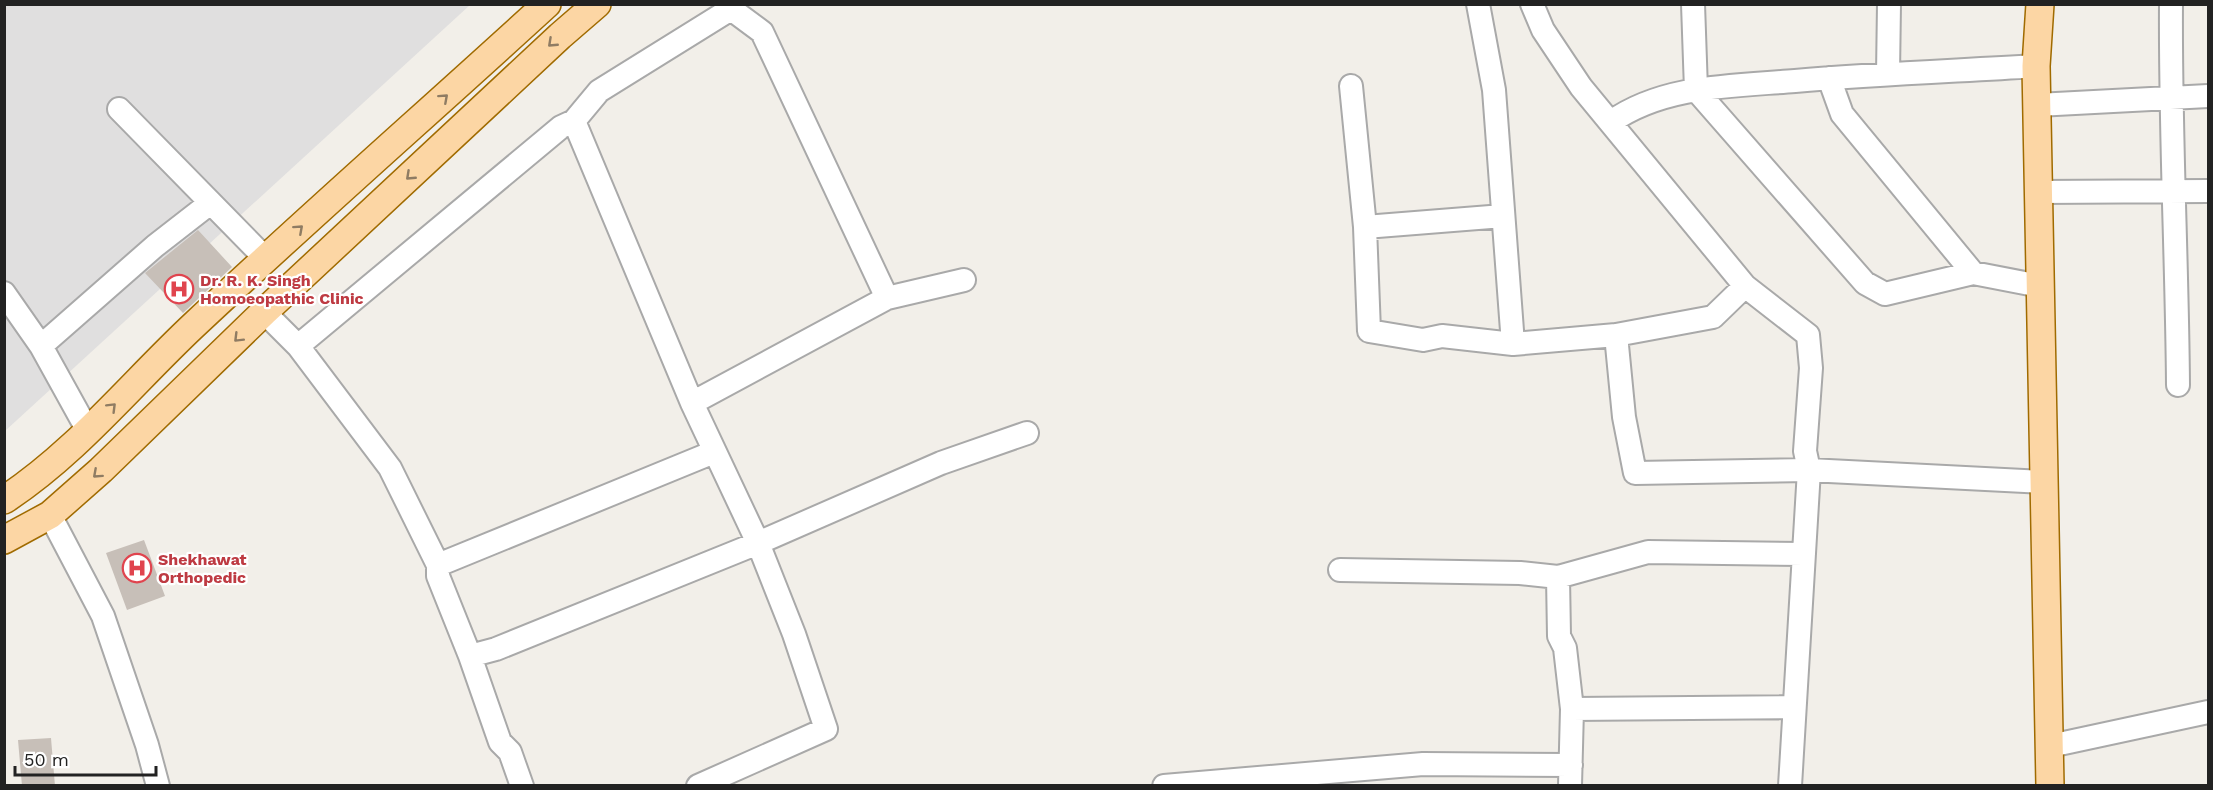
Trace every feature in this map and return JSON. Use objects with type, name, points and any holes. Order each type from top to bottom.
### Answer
[{"type":"main road","points":[[4,500],[30,483],[88,431],[194,325],[547,4]]},
{"type":"main road","points":[[4,540],[51,515],[110,462],[264,312],[597,4]]},
{"type":"main road","points":[[2040,4],[2036,66],[2050,786]]},
{"type":"street","points":[[1478,4],[1494,90],[1513,344]]},
{"type":"street","points":[[1532,4],[1549,40],[1581,87],[1745,286],[1808,335],[1810,368],[1805,451],[1809,470],[1790,786]]},
{"type":"street","points":[[1693,4],[1696,90],[1865,283],[1885,294],[1973,273],[2040,286]]},
{"type":"street","points":[[1888,74],[1889,4]]},
{"type":"street","points":[[2171,4],[2170,97],[2178,385]]},
{"type":"street","points":[[298,345],[561,127],[574,122],[598,91],[731,9],[762,32],[887,298]]},
{"type":"street","points":[[1611,122],[1631,108],[1696,90],[1829,78],[2036,66]]},
{"type":"street","points":[[1829,78],[1842,114],[1973,273]]},
{"type":"street","points":[[1351,86],[1365,226],[1370,331],[1423,340],[1442,336],[1513,344],[1616,334],[1713,316],[1745,286]]},
{"type":"street","points":[[2037,105],[2208,96]]},
{"type":"street","points":[[119,109],[266,260]]},
{"type":"street","points":[[574,122],[692,403],[758,543],[794,634],[826,729],[698,786]]},
{"type":"street","points":[[2038,192],[2208,191]]},
{"type":"street","points":[[41,346],[155,246],[209,204]]},
{"type":"street","points":[[1365,226],[1503,216]]},
{"type":"street","points":[[692,403],[887,298],[964,280]]},
{"type":"street","points":[[4,293],[41,346],[88,431]]},
{"type":"street","points":[[264,312],[298,345],[390,468],[438,565],[438,576],[470,656],[500,742],[510,752],[522,786]]},
{"type":"street","points":[[1616,334],[1624,417],[1635,473],[1809,470],[2044,482]]},
{"type":"street","points":[[470,656],[496,649],[758,543],[941,463],[1027,433]]},
{"type":"street","points":[[438,565],[714,452]]},
{"type":"street","points":[[51,515],[103,616],[147,745],[158,786]]},
{"type":"street","points":[[1340,570],[1520,573],[1557,577],[1648,552],[1804,554]]},
{"type":"street","points":[[1164,786],[1250,782],[1423,764],[1571,775],[1572,710],[1565,648],[1559,636],[1557,577]]},
{"type":"street","points":[[1572,710],[1794,707]]},
{"type":"street","points":[[2050,746],[2208,712]]},
{"type":"shaded area","points":[[5,5],[470,5],[5,431]]},
{"type":"building","points":[[198,230],[232,267],[183,313],[145,273]]},
{"type":"building","points":[[144,540],[165,596],[127,610],[106,553]]},
{"type":"building","points":[[51,738],[55,786],[22,786],[18,740]]},
{"type":"place","name":"Dr. R. K. Singh Homoeopathic Clinic","points":[[179,289]]},
{"type":"place","name":"Shekhawat Orthopedic","points":[[137,568]]}]
